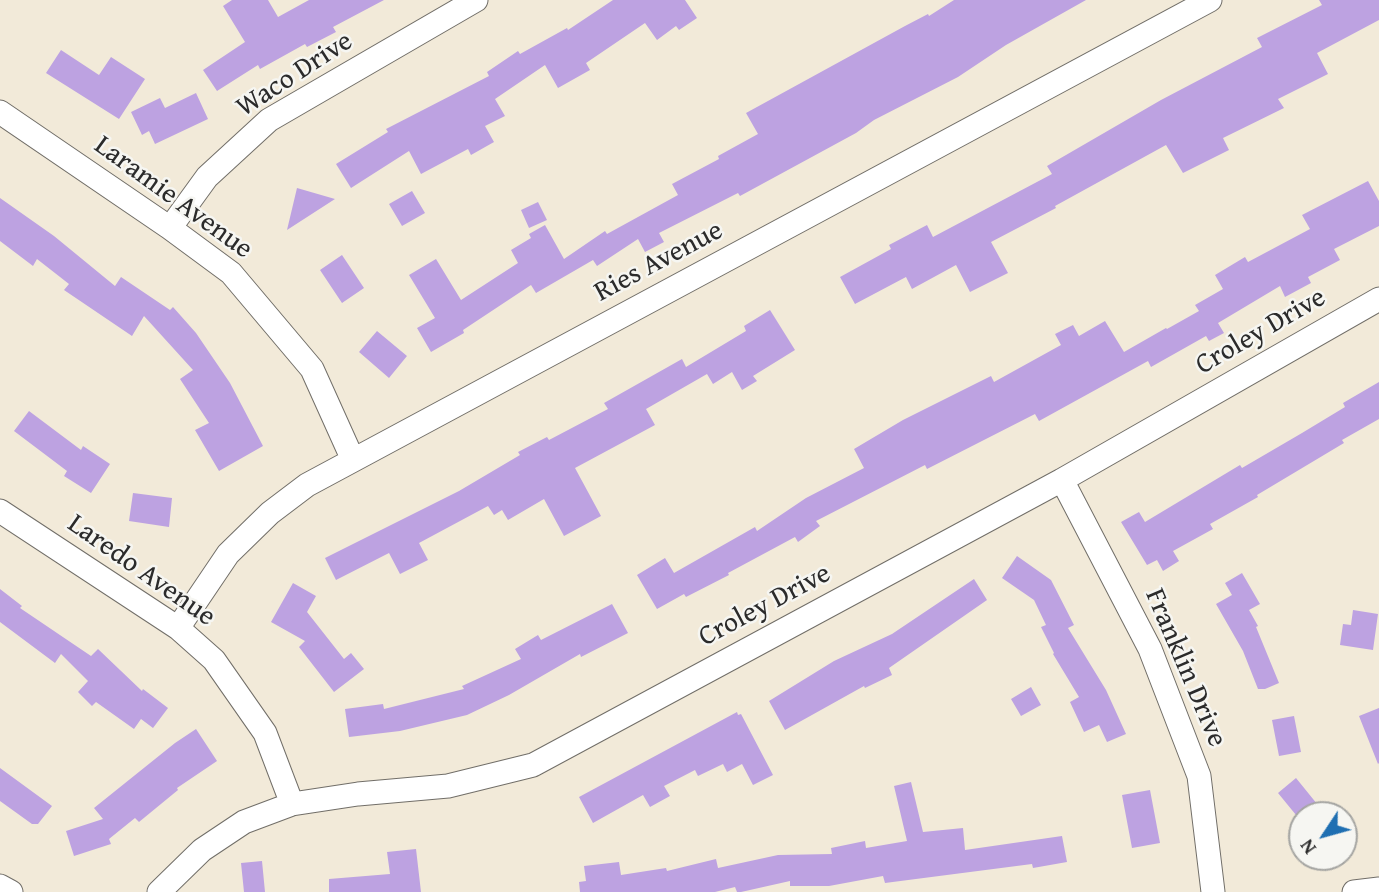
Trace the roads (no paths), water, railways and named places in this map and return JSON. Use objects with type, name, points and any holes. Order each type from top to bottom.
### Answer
[{"type":"street","name":"Waco Drive","points":[[170,228],[207,177],[269,120],[476,0]]},
{"type":"street","name":"Ries Avenue","points":[[178,628],[228,554],[270,513],[307,485],[1210,0]]},
{"type":"street","name":"Laramie Avenue","points":[[0,112],[231,273],[312,369],[353,460]]},
{"type":"street","name":"Croley Drive","points":[[159,892],[202,850],[244,822],[292,804],[358,794],[448,786],[533,765],[1062,480],[1379,299]]},
{"type":"street","name":"Franklin Drive","points":[[1062,480],[1150,649],[1199,776],[1213,892]]},
{"type":"street","name":"Laredo Avenue","points":[[0,510],[178,628],[215,660],[265,733],[292,804]]},
{"type":"street","points":[[0,886],[11,892]]},
{"type":"street","points":[[1354,892],[1379,889]]}]
